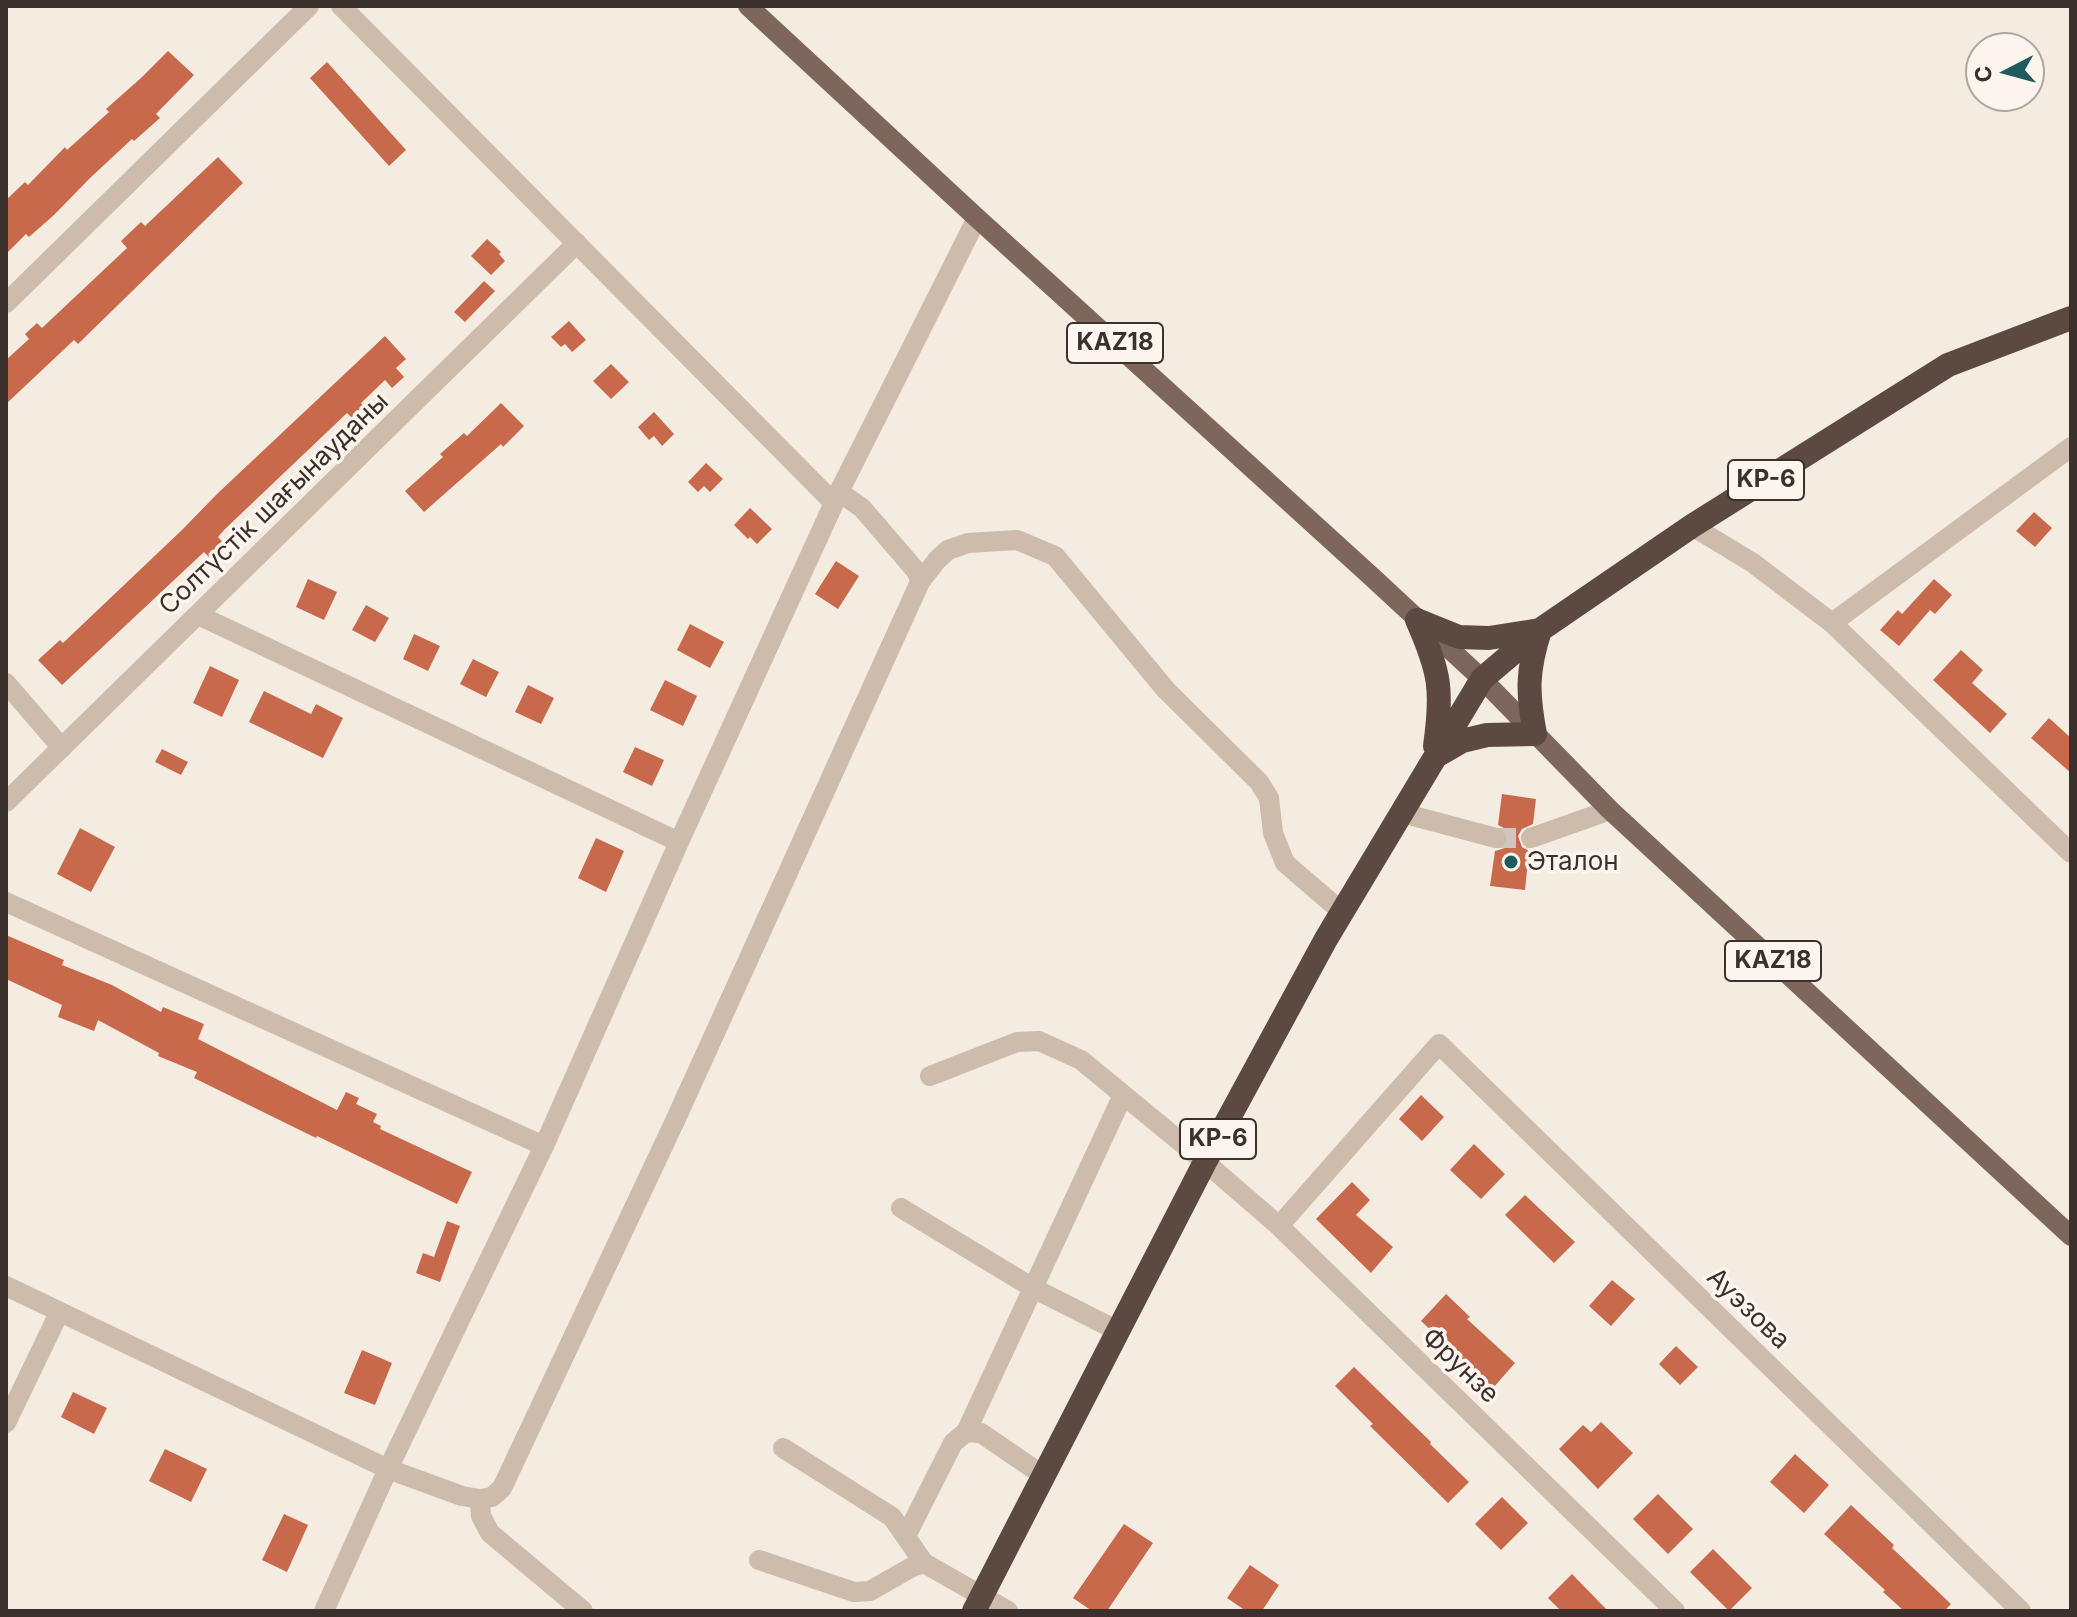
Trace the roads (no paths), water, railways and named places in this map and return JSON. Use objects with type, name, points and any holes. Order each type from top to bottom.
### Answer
[{"type":"highway","name":"KP-6","points":[[978,1604],[1205,1162],[1342,912],[1482,679],[1540,630],[1692,526],[1948,365],[2071,318]]},
{"type":"highway","points":[[1417,620],[1459,637],[1489,638],[1540,630],[1531,660],[1529,687],[1535,734],[1487,735],[1462,741],[1433,758]]},
{"type":"highway","points":[[1417,620],[1434,658],[1439,681],[1441,709],[1433,758]]},
{"type":"main road","name":"KAZ18","points":[[748,6],[1482,679],[1610,810],[2071,1236]]},
{"type":"street","points":[[6,303],[309,6]]},
{"type":"street","points":[[341,6],[837,498],[862,508],[917,572],[920,582]]},
{"type":"street","points":[[324,1611],[388,1469],[544,1146],[837,498],[977,218]]},
{"type":"street","name":"Солтүстік шағынауданы","points":[[6,802],[577,243]]},
{"type":"street","points":[[1832,623],[2071,447]]},
{"type":"street","points":[[1692,526],[1753,563],[1832,623],[2071,853]]},
{"type":"street","points":[[6,1286],[388,1469],[462,1496],[492,1497],[502,1488],[674,1123],[920,582],[948,550],[968,543],[1017,540],[1055,556],[1166,690],[1259,782],[1269,798],[1273,833],[1285,863],[1342,912]]},
{"type":"street","points":[[198,615],[679,842]]},
{"type":"street","points":[[6,683],[62,748]]},
{"type":"street","points":[[1531,838],[1610,810]]},
{"type":"street","points":[[1402,813],[1496,838]]},
{"type":"street","points":[[6,902],[544,1146]]},
{"type":"street","name":"Фрунзе","points":[[930,1076],[1017,1042],[1039,1041],[1081,1060],[1279,1226],[1675,1611]]},
{"type":"street","name":"Ауэзова","points":[[1279,1226],[1439,1044],[2021,1611]]},
{"type":"street","points":[[906,1536],[953,1443],[966,1432],[1123,1095]]},
{"type":"street","points":[[901,1208],[1033,1288],[1118,1331]]},
{"type":"street","points":[[6,1423],[59,1313]]},
{"type":"street","points":[[966,1432],[981,1433],[1044,1476]]},
{"type":"street","points":[[783,1448],[892,1517],[924,1563],[978,1604],[1008,1611]]},
{"type":"street","points":[[480,1499],[481,1516],[490,1533],[583,1611]]},
{"type":"street","points":[[759,1560],[854,1592],[870,1591],[924,1563]]},
{"type":"tunnel","points":[[1496,838],[1531,838]]},
{"type":"place","name":"Эталон","points":[[1511,862]]}]
